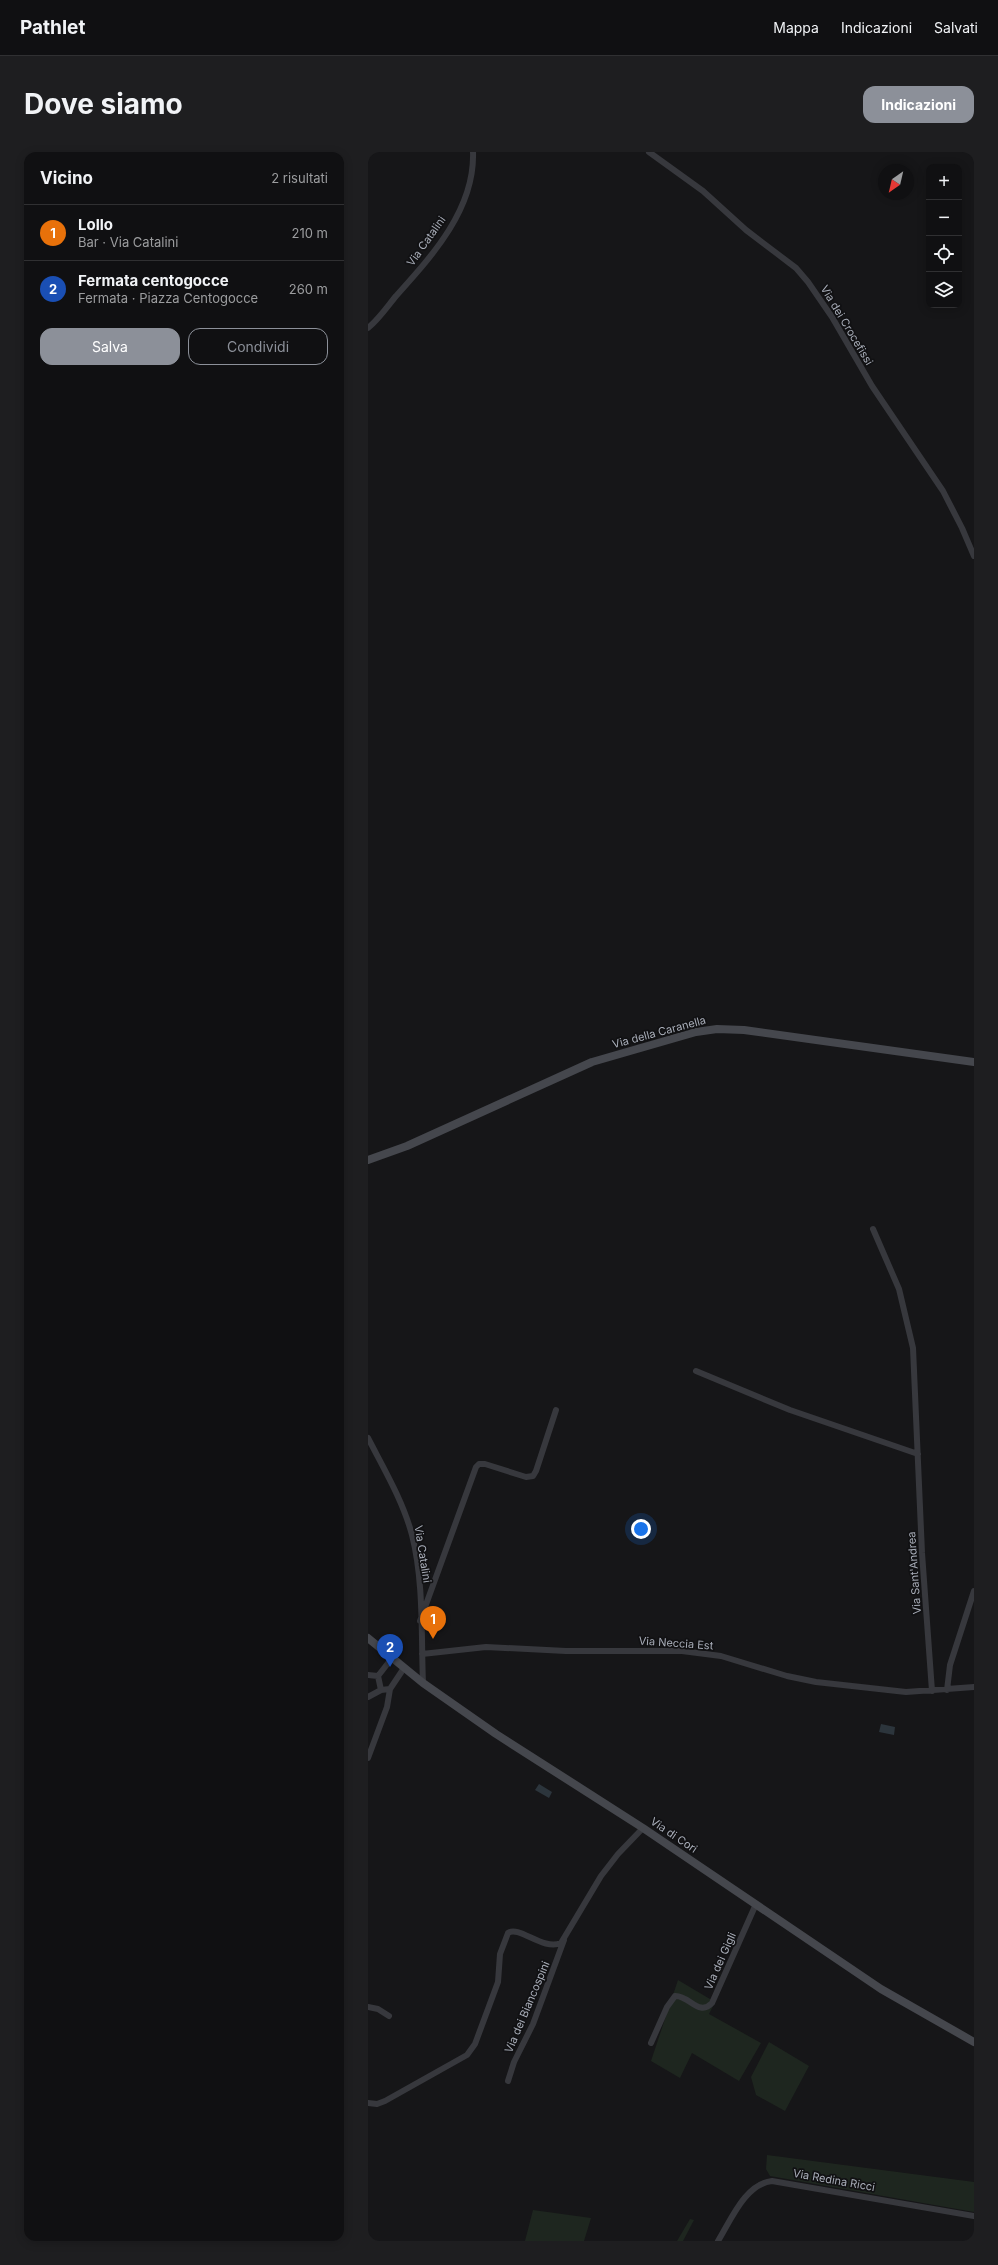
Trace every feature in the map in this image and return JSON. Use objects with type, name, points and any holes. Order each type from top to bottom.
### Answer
[{"type":"main road","name":"Via della Caranella","points":[[368,1160],[407,1146],[584,1065],[660,1042],[708,1030],[744,1030],[974,1062]]},
{"type":"main road","name":"Via di Cori","points":[[368,1638],[423,1683],[515,1746],[643,1828],[893,1996],[974,2042]]},
{"type":"street","name":"Via Catalini","points":[[368,328],[424,265],[447,232],[470,185],[473,152]]},
{"type":"street","name":"Via dei Crocefissi","points":[[649,152],[703,191],[746,230],[796,268],[808,282],[829,311],[872,386],[943,491],[964,531],[974,556]]},
{"type":"street","name":"Via Sant'Andrea","points":[[873,1229],[899,1289],[911,1335],[915,1372],[922,1554],[932,1691]]},
{"type":"street","points":[[696,1371],[790,1410],[918,1454]]},
{"type":"street","points":[[420,1621],[476,1467],[479,1464],[485,1464],[526,1477],[533,1476],[556,1410]]},
{"type":"street","name":"Via Catalini","points":[[368,1438],[397,1496],[410,1529],[416,1560],[423,1683]]},
{"type":"street","points":[[947,1690],[950,1665],[974,1591]]},
{"type":"street","name":"Via Neccia Est","points":[[422,1654],[486,1647],[566,1651],[682,1651],[721,1656],[806,1680],[899,1691],[932,1691],[974,1687]]},
{"type":"street","points":[[380,1690],[378,1676],[392,1658]]},
{"type":"street","points":[[368,1758],[387,1707],[390,1689],[404,1668]]},
{"type":"street","points":[[368,1675],[378,1676]]},
{"type":"street","points":[[368,1697],[380,1690],[390,1689]]},
{"type":"street","name":"Via dei Biancospini","points":[[508,2081],[514,2062],[533,2024],[564,1940],[601,1876],[618,1854],[643,1828]]},
{"type":"street","name":"Via dei Gigli","points":[[651,2044],[667,2007],[675,1996],[680,1996],[702,2008],[707,2008],[712,2003],[756,1904]]},
{"type":"street","name":"Via dei Biancospini","points":[[368,2103],[377,2104],[384,2101],[462,2059],[469,2053],[475,2044],[497,1986],[500,1974],[500,1954],[510,1932],[515,1931],[550,1945],[557,1945],[564,1940]]},
{"type":"street","points":[[368,2007],[378,2009],[389,2016]]},
{"type":"street","name":"Via Redina Ricci","points":[[718,2241],[747,2195],[759,2184],[772,2180],[974,2216]]},
{"type":"shaded area","points":[[881,1724],[895,1727],[894,1735],[879,1732]]},
{"type":"shaded area","points":[[539,1784],[552,1792],[549,1798],[535,1790]]},
{"type":"shaded area","points":[[678,1980],[715,2002],[709,2014],[761,2043],[739,2081],[692,2053],[680,2078],[651,2061]]},
{"type":"shaded area","points":[[769,2042],[809,2066],[785,2111],[756,2095],[751,2077]]},
{"type":"shaded area","points":[[767,2155],[974,2182],[974,2212],[770,2176],[766,2169]]},
{"type":"shaded area","points":[[533,2210],[591,2218],[584,2241],[525,2241]]},
{"type":"shaded area","points":[[690,2219],[694,2220],[683,2241],[677,2241]]},
{"type":"place","name":"Lollo","points":[[433,1639]]},
{"type":"place","name":"Fermata centogocce","points":[[390,1667]]}]
